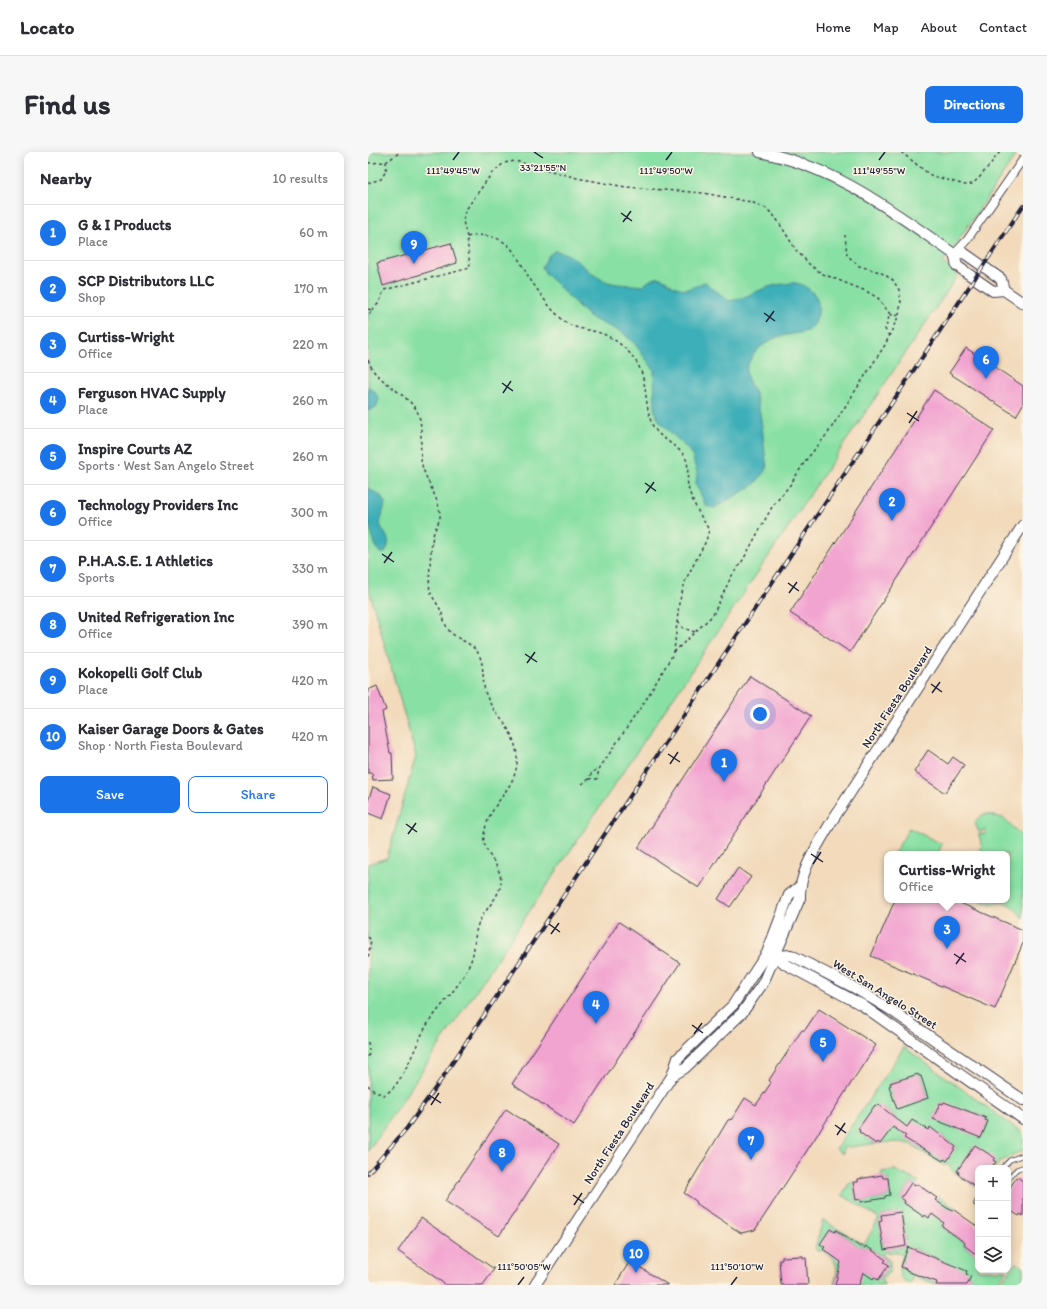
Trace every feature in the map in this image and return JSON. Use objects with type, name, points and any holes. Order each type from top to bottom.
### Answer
[{"type":"street","points":[[760,152],[780,154],[857,188],[954,254],[964,253],[1001,279],[1004,290]]},
{"type":"street","points":[[954,254],[967,240],[1023,159]]},
{"type":"street","points":[[954,254],[957,266],[993,291],[1004,290],[1023,303]]},
{"type":"street","name":"North Fiesta Boulevard","points":[[535,1285],[672,1076],[685,1068],[742,1013],[763,984],[771,954],[800,898],[800,886],[812,854],[1023,525]]},
{"type":"street","name":"West San Angelo Street","points":[[771,954],[791,955],[853,987],[891,1010],[1023,1100]]},
{"type":"street","name":"West San Angelo Street","points":[[771,954],[785,964],[862,1006],[1023,1119]]},
{"type":"lane","points":[[1005,1165],[1010,1160],[1023,1155]]},
{"type":"lane","points":[[1011,1175],[1023,1167]]},
{"type":"path","points":[[368,163],[386,162],[400,152]]},
{"type":"path","points":[[901,152],[930,175],[965,185],[972,184],[979,178],[1000,152]]},
{"type":"path","points":[[368,317],[379,303],[384,290],[470,268],[467,237],[463,221],[465,211],[492,173],[504,163],[515,161],[577,178],[626,187],[703,193],[750,202],[766,208],[776,218],[796,250],[811,266],[823,274],[866,291],[878,298],[890,314],[894,316],[899,315]]},
{"type":"path","points":[[368,183],[381,179],[386,171],[386,162]]},
{"type":"path","points":[[467,237],[476,235],[491,236],[504,241],[516,256],[532,282],[564,321],[586,330],[603,334],[621,345],[637,363],[644,379],[648,411],[653,427],[683,454],[688,466],[688,485],[697,508],[709,530],[706,541],[686,579],[679,603],[674,652]]},
{"type":"path","points":[[589,779],[597,779],[599,769],[647,698],[674,652],[713,615],[731,577],[744,560],[772,507],[790,485],[806,460],[828,433],[890,336],[899,315],[901,303],[899,290],[893,280],[880,272],[858,266],[847,255],[845,235]]},
{"type":"path","points":[[368,309],[372,310]]},
{"type":"path","points":[[890,314],[885,329],[890,336]]},
{"type":"path","points":[[368,360],[375,373],[416,409],[421,426],[421,463],[428,484],[438,506],[440,517],[433,536],[431,549],[430,590],[448,629],[474,648],[482,661],[483,686],[487,698],[503,720],[513,739],[518,756],[516,776],[490,813],[483,837],[487,850],[497,868],[501,881],[497,894],[478,924],[471,961],[462,980],[427,1025],[416,1045],[410,1062],[390,1093],[383,1095],[371,1089],[368,1085]]},
{"type":"path","points":[[677,622],[683,628],[695,632]]},
{"type":"path","points":[[582,784],[589,779],[592,772],[599,769]]},
{"type":"path","points":[[368,937],[371,940],[368,958]]},
{"type":"path","points":[[368,1042],[370,1051],[368,1060]]},
{"type":"green space","points":[[368,152],[1018,152],[943,263],[958,275],[368,1151],[368,864],[387,858],[416,756],[368,586]]},
{"type":"green space","points":[[987,814],[1003,818],[1023,837],[1023,918],[1010,905],[1005,903],[1010,903],[1010,851],[979,851],[982,844],[979,834],[986,834],[986,830],[979,832],[975,823],[982,815]]},
{"type":"green space","points":[[909,828],[942,844],[939,851],[896,851]]},
{"type":"green space","points":[[904,1047],[1023,1133],[1023,1151],[1002,1161],[1000,1160],[997,1165],[993,1165],[995,1162],[993,1160],[994,1159],[973,1147],[955,1173],[947,1164],[945,1166],[910,1144],[895,1142],[881,1143],[896,1117],[879,1105],[875,1105],[859,1132],[875,1144],[843,1148],[843,1154],[836,1149]],"holes":[[[918,1074],[921,1076],[928,1096],[926,1096],[926,1099],[896,1106],[889,1086],[891,1085],[890,1083],[901,1079],[902,1082],[907,1080],[907,1077]],[[940,1103],[967,1112],[968,1110],[986,1118],[985,1120],[988,1122],[981,1137],[958,1127],[957,1129],[934,1118]],[[912,1120],[933,1134],[942,1136],[956,1147],[947,1160],[944,1159],[943,1161],[905,1138],[906,1136],[903,1134]]]},
{"type":"green space","points":[[895,1170],[919,1182],[915,1186],[911,1183],[901,1198],[905,1201],[904,1203],[923,1216],[925,1215],[930,1217],[939,1203],[935,1200],[938,1196],[955,1208],[953,1211],[947,1207],[939,1219],[944,1223],[942,1227],[965,1243],[964,1246],[975,1253],[975,1273],[1005,1273],[996,1285],[977,1285],[972,1281],[967,1285],[971,1276],[935,1260],[936,1258],[914,1249],[906,1271],[937,1282],[938,1285],[913,1276],[910,1284],[905,1281],[899,1272],[903,1255],[894,1251],[892,1253],[886,1251],[882,1255],[890,1261],[890,1272],[881,1278],[884,1285],[859,1285],[838,1272],[834,1285],[837,1269],[834,1261],[823,1250],[818,1252],[815,1248],[823,1220],[861,1243],[865,1243],[879,1218],[842,1195],[850,1182],[853,1182],[856,1200],[861,1199],[861,1202],[885,1198],[885,1196],[890,1195],[888,1178],[883,1178],[881,1172]],"holes":[[[898,1213],[902,1218],[906,1241],[903,1242],[904,1247],[887,1249],[886,1244],[883,1245],[879,1221],[882,1220],[881,1215]],[[830,1229],[835,1232],[837,1230],[856,1244],[859,1249],[861,1245],[865,1248],[867,1246],[886,1260],[884,1262],[889,1265],[878,1280],[874,1277],[873,1279],[851,1260],[824,1249],[825,1247],[821,1244]]]},
{"type":"green space","points":[[1016,1262],[1023,1267],[1023,1278],[1018,1285],[999,1285],[1008,1273],[1011,1273],[1011,1269]]},
{"type":"water","points":[[554,251],[562,252],[568,255],[603,280],[618,284],[642,286],[656,278],[660,278],[672,285],[686,289],[705,282],[729,301],[779,284],[797,283],[809,289],[815,295],[818,304],[818,316],[810,329],[804,332],[781,336],[768,342],[757,351],[749,362],[747,368],[746,372],[756,396],[762,423],[767,468],[754,485],[714,508],[706,506],[696,484],[697,472],[691,452],[660,422],[655,412],[654,370],[635,344],[623,333],[589,317],[546,274],[542,267],[548,256]]},
{"type":"water","points":[[368,386],[375,392],[379,399],[376,407],[368,411]]},
{"type":"water","points":[[368,488],[381,496],[385,503],[380,524],[388,541],[385,553],[380,553],[373,539],[369,514]]},
{"type":"building","points":[[451,243],[457,263],[383,286],[377,263]]},
{"type":"building","points":[[966,348],[1023,386],[1023,404],[1016,416],[949,373]]},
{"type":"building","points":[[934,390],[994,430],[850,652],[790,613]]},
{"type":"building","points":[[750,676],[811,716],[699,888],[638,848]]},
{"type":"building","points":[[377,686],[386,710],[382,712],[390,753],[392,753],[393,779],[373,780],[372,773],[368,773],[368,690]]},
{"type":"building","points":[[928,750],[948,764],[953,757],[964,765],[945,793],[914,772]]},
{"type":"building","points":[[373,787],[391,794],[383,819],[368,813],[368,801]]},
{"type":"building","points":[[738,868],[751,877],[730,907],[718,899]]},
{"type":"building","points":[[894,903],[960,903],[1023,930],[1023,943],[995,1009],[871,956]]},
{"type":"building","points":[[619,922],[680,963],[574,1125],[512,1084]]},
{"type":"building","points":[[819,1009],[876,1045],[755,1230],[741,1233],[697,1204],[696,1201],[684,1193],[728,1120],[732,1119],[745,1098],[756,1105],[771,1083],[769,1080],[802,1030],[805,1030]]},
{"type":"building","points":[[918,1074],[921,1076],[928,1098],[897,1109],[889,1086],[891,1085],[890,1083]]},
{"type":"building","points":[[944,1102],[986,1118],[985,1120],[988,1121],[981,1138],[933,1119],[940,1103],[943,1104]]},
{"type":"building","points":[[875,1105],[879,1105],[907,1127],[912,1120],[929,1130],[930,1127],[956,1147],[947,1161],[944,1159],[943,1161],[904,1138],[906,1136],[893,1127],[880,1144],[878,1142],[876,1144],[859,1132],[860,1130],[858,1129]]},
{"type":"building","points":[[506,1109],[559,1144],[499,1236],[445,1201]]},
{"type":"building","points":[[975,1145],[995,1158],[993,1160],[996,1162],[994,1165],[975,1165],[975,1186],[958,1174],[959,1172],[957,1171]]},
{"type":"building","points":[[882,1175],[883,1178],[888,1178],[890,1195],[885,1196],[885,1198],[861,1202],[861,1199],[856,1200],[853,1182],[858,1182],[858,1179]]},
{"type":"building","points":[[1017,1177],[1023,1181],[1023,1216],[1020,1214],[1019,1216],[1011,1211],[1011,1186]]},
{"type":"building","points":[[911,1183],[915,1186],[917,1184],[937,1198],[935,1200],[947,1208],[953,1211],[954,1210],[975,1225],[975,1254],[964,1245],[965,1243],[942,1226],[944,1223],[932,1214],[929,1218],[925,1215],[924,1217],[904,1203],[905,1201],[901,1198]]},
{"type":"building","points":[[901,1212],[906,1246],[884,1250],[879,1221],[882,1220],[881,1215]]},
{"type":"building","points":[[421,1218],[494,1269],[483,1285],[446,1285],[398,1251]]},
{"type":"building","points":[[830,1229],[835,1232],[836,1230],[860,1247],[861,1245],[865,1248],[866,1246],[886,1260],[884,1262],[889,1265],[878,1280],[874,1277],[873,1279],[863,1272],[859,1285],[835,1285],[841,1262],[823,1249],[825,1247],[820,1244]]},
{"type":"building","points":[[908,1247],[967,1271],[966,1274],[971,1276],[967,1285],[936,1285],[937,1282],[906,1271],[906,1269],[901,1267]]},
{"type":"building","points":[[803,1256],[803,1258],[806,1258],[808,1285],[781,1285],[779,1260],[782,1260],[782,1257]]},
{"type":"building","points":[[630,1261],[668,1285],[615,1285]]},
{"type":"railway","points":[[368,1173],[407,1128],[441,1080],[1023,206]]},
{"type":"place","name":"Kokopelli Golf Club","points":[[414,264]]},
{"type":"place","name":"Technology Providers Inc","points":[[986,379]]},
{"type":"place","name":"SCP Distributors LLC","points":[[892,521]]},
{"type":"place","name":"G & I Products","points":[[724,782]]},
{"type":"place","name":"Curtiss-Wright","points":[[947,949]]},
{"type":"place","name":"Ferguson HVAC Supply","points":[[596,1024]]},
{"type":"place","name":"Inspire Courts AZ","points":[[823,1062]]},
{"type":"place","name":"P.H.A.S.E. 1 Athletics","points":[[751,1160]]},
{"type":"place","name":"United Refrigeration Inc","points":[[502,1172]]},
{"type":"place","name":"Kaiser Garage Doors & Gates","points":[[636,1273]]}]
